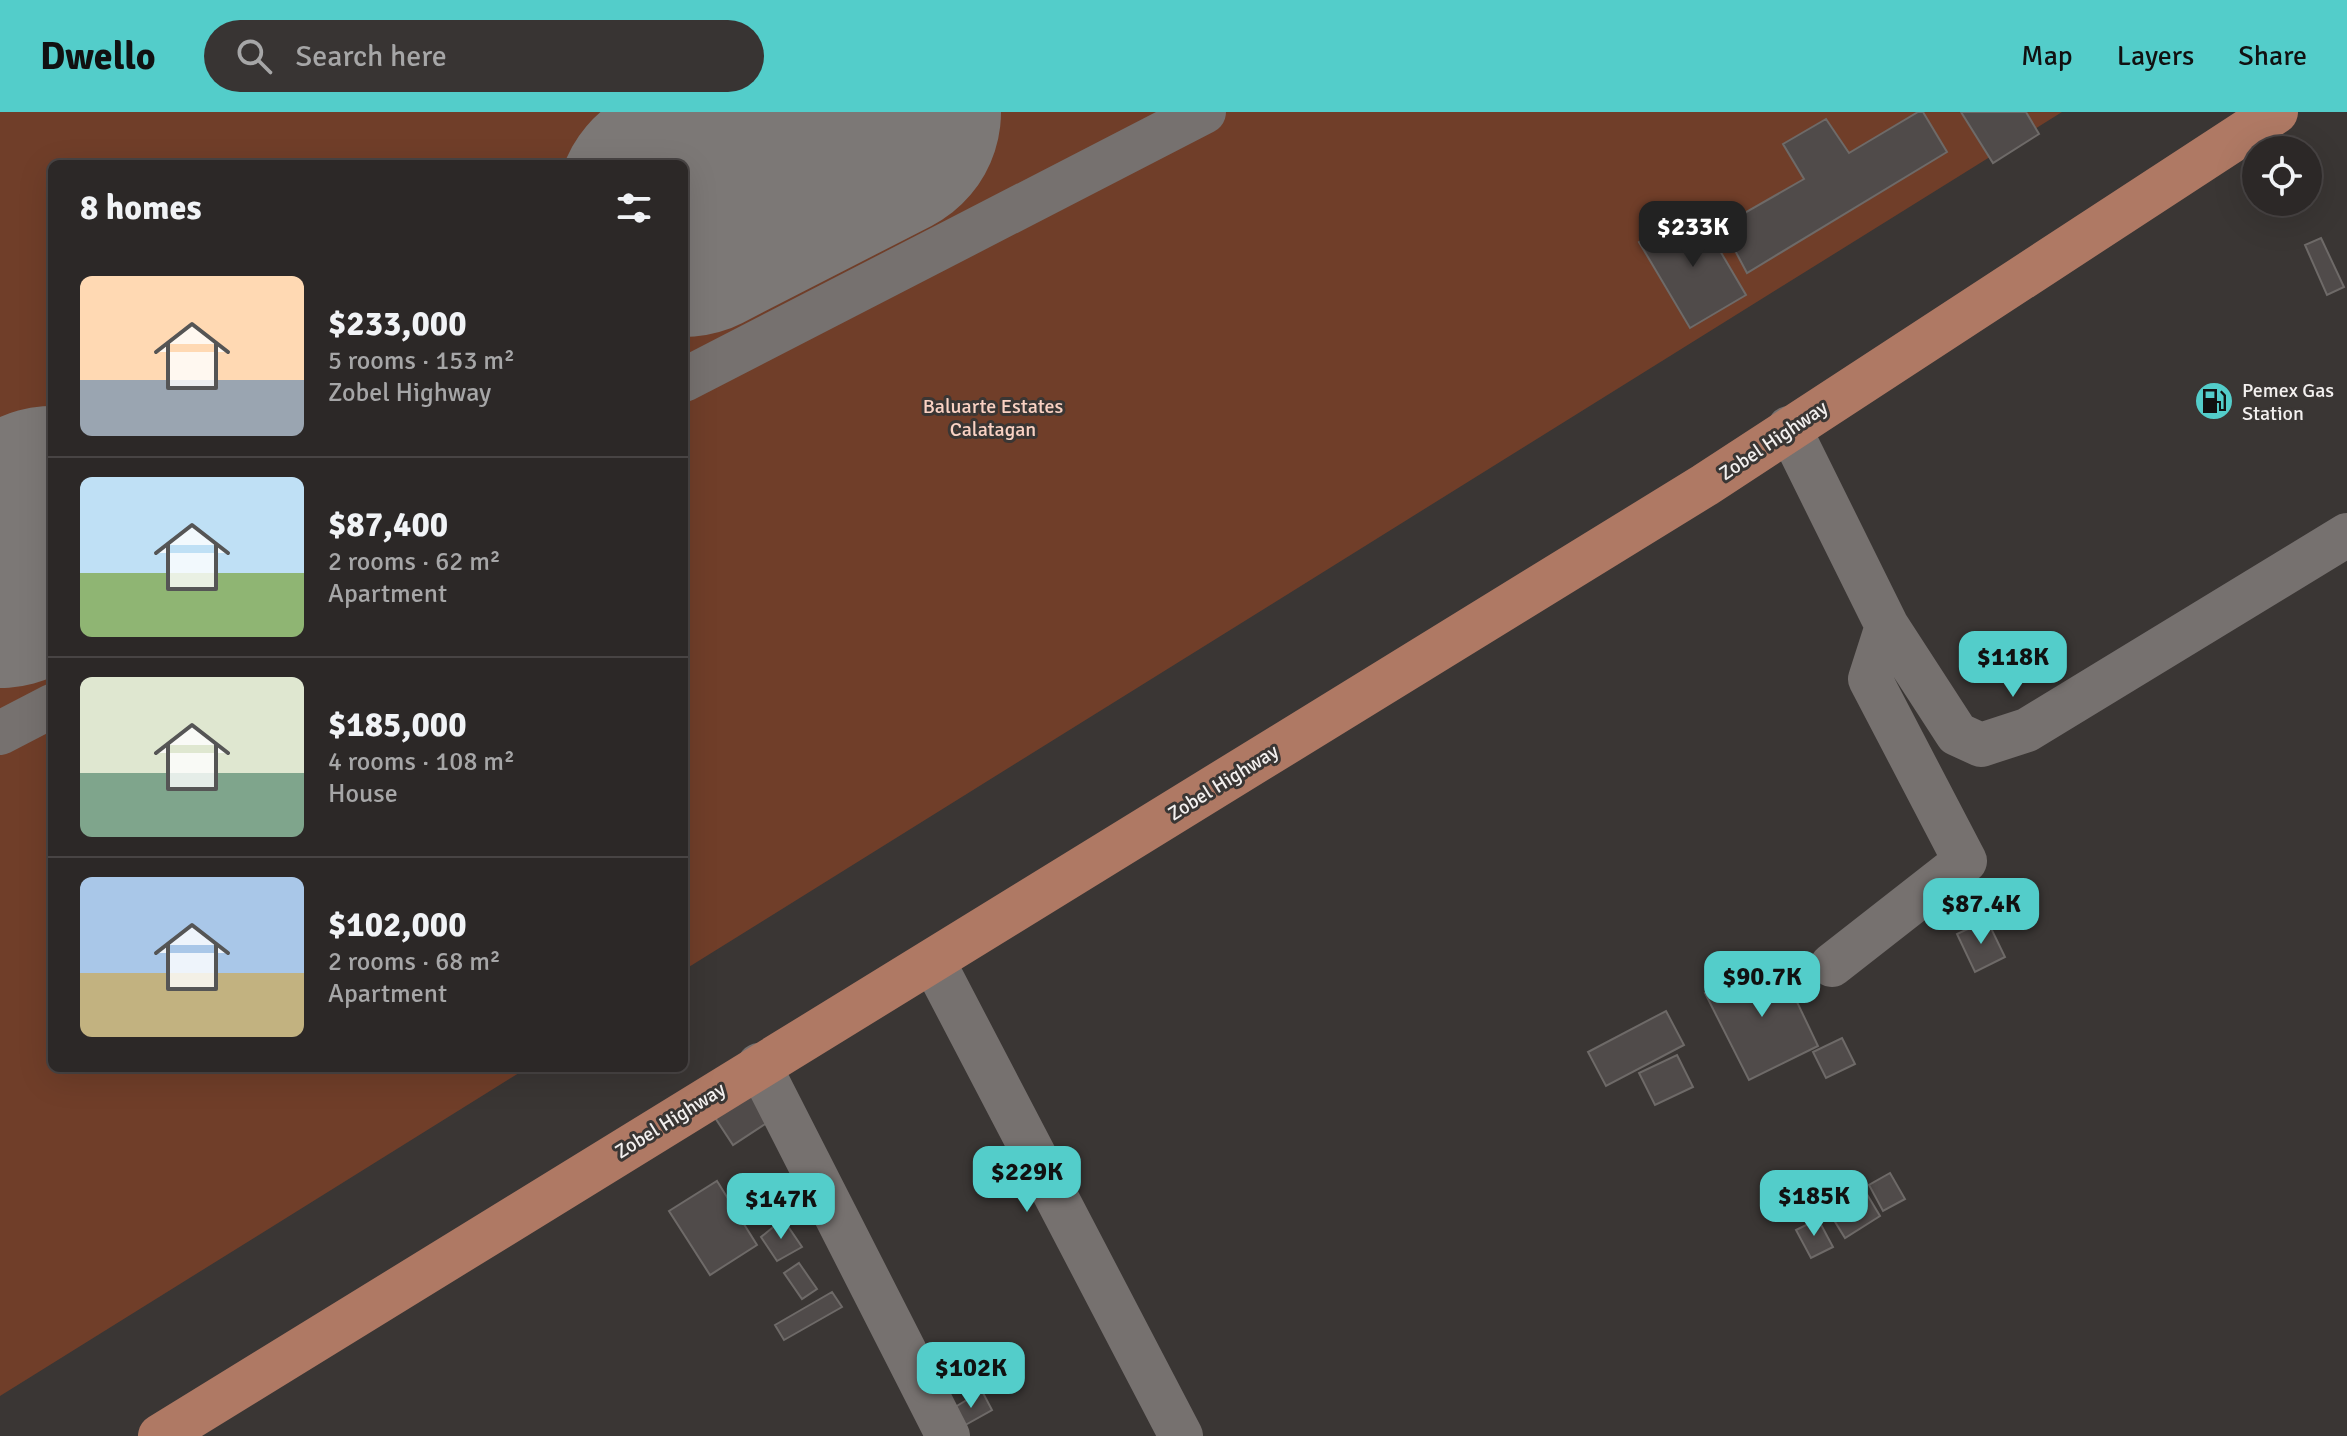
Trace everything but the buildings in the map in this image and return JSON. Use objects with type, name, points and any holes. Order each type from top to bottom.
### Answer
[{"type":"main road","name":"Zobel Highway","points":[[160,1436],[1705,485],[2276,112]]},
{"type":"street","points":[[688,378],[1204,112]]},
{"type":"street","points":[[1789,428],[1887,626],[1957,734],[1981,745],[2027,730],[2347,535]]},
{"type":"street","points":[[1832,965],[1965,861],[1870,679],[1887,626]]},
{"type":"street","points":[[0,733],[48,708]]},
{"type":"street","points":[[933,961],[1181,1436]]},
{"type":"street","points":[[759,1065],[948,1436]]},
{"type":"green space","name":"Baluarte Estates Calatagan","points":[[0,112],[2062,112],[688,968],[688,160],[48,160],[48,1072],[521,1072],[0,1396]]},
{"type":"runway","points":[[688,207],[873,112]]},
{"type":"runway","points":[[0,560],[48,536]]},
{"type":"place","name":"Pemex Gas Station","points":[[2214,401]]}]
